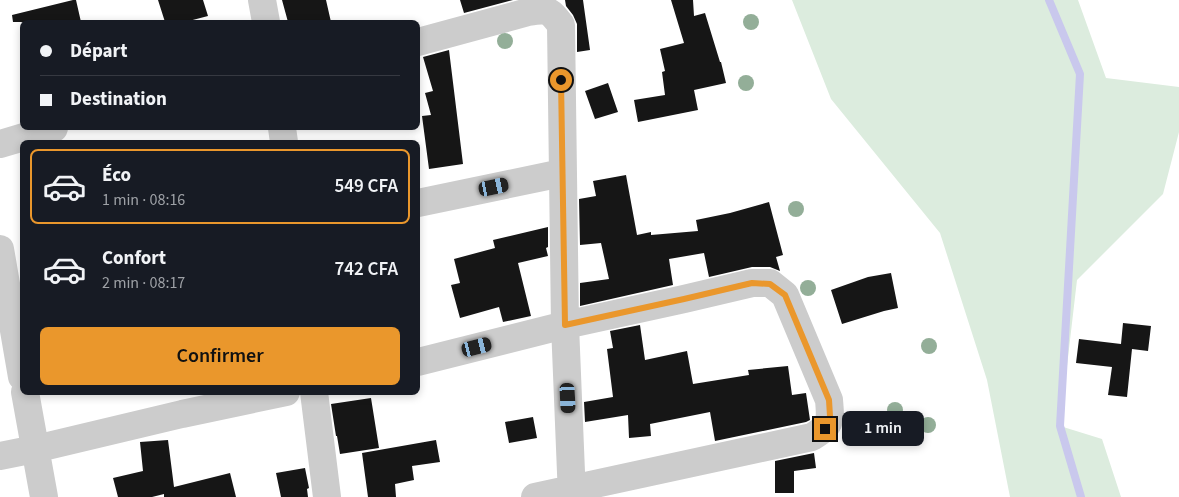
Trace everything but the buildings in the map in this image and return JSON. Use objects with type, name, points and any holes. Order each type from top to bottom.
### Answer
[{"type":"street","points":[[262,0],[266,20]]},
{"type":"street","points":[[420,41],[541,10],[551,13],[561,25],[565,325],[572,493]]},
{"type":"street","points":[[0,144],[47,130]]},
{"type":"street","points":[[420,203],[562,173]]},
{"type":"street","points":[[0,249],[11,299],[20,363]]},
{"type":"street","points":[[420,361],[565,325],[752,283],[770,284],[785,295],[829,400],[830,416],[825,429],[812,437],[572,493],[535,497]]},
{"type":"street","points":[[26,395],[44,497]]},
{"type":"street","points":[[0,456],[272,395]]},
{"type":"street","points":[[314,395],[327,497]]},
{"type":"green space","points":[[792,0],[1078,0],[1106,78],[1179,87],[1179,132],[1163,194],[1077,280],[1060,426],[1102,439],[1121,497],[1010,497],[987,380],[940,233],[831,99]]},
{"type":"waterway","points":[[1049,0],[1080,74],[1060,426],[1081,497]]},
{"type":"route","points":[[561,80],[565,325],[752,283],[770,284],[785,295],[829,400],[830,416],[825,429]]}]
